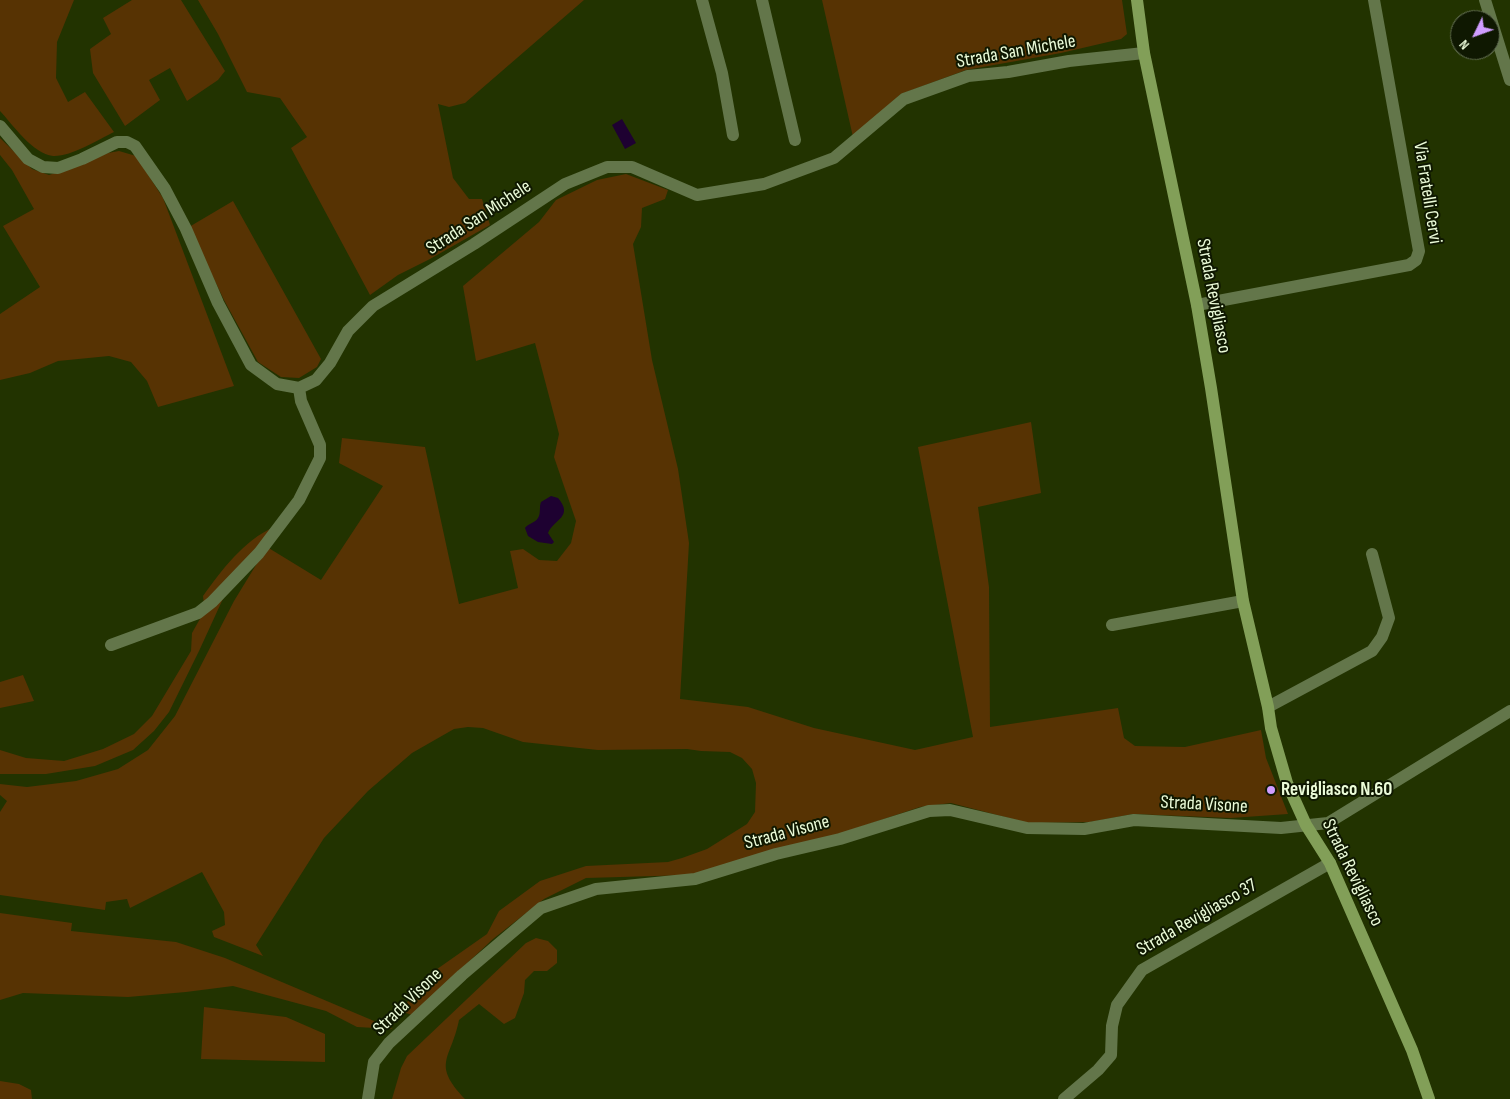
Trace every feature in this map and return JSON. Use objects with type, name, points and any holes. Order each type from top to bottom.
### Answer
[{"type":"street","points":[[702,0],[722,73],[733,135]]},
{"type":"street","points":[[762,0],[795,140]]},
{"type":"street","name":"Strada Revigliasco","points":[[1137,0],[1144,53],[1197,305],[1243,601],[1268,707],[1271,728],[1287,783],[1306,825],[1330,863],[1412,1050],[1428,1099]]},
{"type":"street","name":"Via Fratelli Cervi","points":[[1197,305],[1409,264],[1416,260],[1419,251],[1374,0]]},
{"type":"street","points":[[1485,0],[1510,80]]},
{"type":"street","name":"Strada San Michele","points":[[299,388],[316,380],[330,363],[348,331],[373,306],[474,244],[565,184],[607,167],[632,167],[697,195],[764,184],[834,158],[904,99],[968,76],[1008,72],[1069,61],[1144,53]]},
{"type":"street","points":[[0,126],[28,159],[43,167],[58,168],[117,142],[127,142],[135,146],[165,189],[186,229],[218,303],[251,365],[277,384],[299,388],[301,402],[320,445],[320,458],[299,500],[258,553],[212,602],[198,613],[111,646]]},
{"type":"street","points":[[1268,707],[1372,652],[1382,637],[1390,618],[1372,554]]},
{"type":"street","points":[[1112,625],[1243,601]]},
{"type":"street","name":"Strada Visone","points":[[368,1099],[374,1062],[390,1043],[462,976],[541,908],[596,889],[695,879],[776,854],[840,839],[929,812],[950,810],[1027,828],[1084,829],[1134,820],[1281,828],[1328,823],[1510,711]]},
{"type":"street","name":"Strada Revigliasco 37","points":[[1064,1099],[1098,1070],[1111,1055],[1112,1026],[1116,1005],[1142,970],[1330,863]]},
{"type":"shaded area","points":[[0,0],[74,0],[57,42],[56,78],[68,102],[85,92],[114,132],[76,151],[53,156],[38,150],[17,131],[0,111]]},
{"type":"shaded area","points":[[132,0],[181,0],[225,71],[218,80],[187,101],[170,68],[149,80],[160,100],[125,126],[93,73],[90,49],[111,34],[103,18]]},
{"type":"shaded area","points":[[198,0],[584,0],[465,103],[449,107],[438,104],[453,178],[469,199],[482,199],[490,225],[398,275],[370,295],[291,148],[307,137],[280,98],[247,92],[218,34]]},
{"type":"shaded area","points":[[822,0],[1122,0],[1127,34],[1121,39],[1061,53],[966,70],[901,94],[853,137]]},
{"type":"shaded area","points":[[622,119],[636,143],[625,149],[612,125]]},
{"type":"shaded area","points":[[0,138],[32,169],[49,175],[108,153],[119,151],[136,156],[163,198],[234,386],[158,407],[147,381],[131,362],[109,356],[58,361],[30,373],[0,380],[0,314],[40,287],[3,226],[34,209],[12,170],[0,155]]},
{"type":"shaded area","points":[[626,174],[668,190],[665,199],[642,208],[641,227],[633,244],[652,360],[678,469],[689,543],[680,699],[748,707],[814,728],[915,750],[973,737],[918,447],[1031,422],[1041,493],[978,507],[989,587],[990,727],[1118,708],[1124,738],[1135,746],[1185,747],[1261,730],[1266,758],[1288,814],[1231,818],[1133,814],[1090,822],[1028,823],[951,803],[920,807],[833,836],[690,875],[586,878],[544,899],[493,939],[412,1015],[400,1011],[430,974],[487,934],[499,911],[540,881],[586,866],[668,862],[707,849],[747,824],[755,812],[756,783],[752,769],[742,758],[730,752],[687,749],[598,750],[523,742],[483,728],[468,727],[454,729],[412,753],[368,791],[324,838],[256,945],[263,956],[214,937],[212,931],[225,925],[224,912],[202,872],[130,908],[127,899],[106,902],[105,910],[0,895],[0,812],[7,801],[0,795],[0,784],[27,787],[76,781],[118,769],[148,750],[175,716],[234,601],[267,547],[321,580],[383,486],[339,463],[342,438],[425,447],[459,604],[518,588],[510,551],[523,549],[539,560],[557,561],[571,543],[576,521],[554,457],[559,434],[535,343],[476,361],[463,286],[539,222],[556,200],[597,180]]},
{"type":"shaded area","points":[[233,201],[321,359],[317,367],[299,378],[281,377],[258,362],[224,300],[189,227]]},
{"type":"shaded area","points":[[551,496],[558,498],[564,510],[561,517],[548,533],[554,542],[552,544],[538,542],[528,536],[525,528],[538,518],[541,502]]},
{"type":"shaded area","points":[[274,527],[257,550],[204,604],[203,596],[234,557],[253,540]]},
{"type":"shaded area","points":[[227,590],[169,712],[154,731],[133,750],[95,766],[46,774],[0,774],[0,750],[26,758],[64,761],[103,749],[134,734],[152,716],[191,651],[192,633],[201,617]]},
{"type":"shaded area","points":[[23,675],[34,701],[0,708],[0,682]]},
{"type":"shaded area","points":[[0,913],[72,923],[71,931],[176,942],[225,958],[393,1029],[357,1027],[326,1011],[233,986],[128,997],[23,993],[0,1000]]},
{"type":"shaded area","points":[[536,938],[548,941],[557,950],[557,963],[547,971],[534,971],[525,980],[524,993],[515,1018],[504,1024],[479,1004],[459,1020],[448,1053],[446,1069],[455,1087],[465,1099],[392,1099],[401,1068],[407,1056],[526,943]]},
{"type":"shaded area","points":[[204,1007],[286,1017],[325,1034],[325,1062],[201,1059]]},
{"type":"shaded area","points":[[0,1081],[19,1084],[31,1090],[32,1099],[0,1099]]},
{"type":"place","name":"Revigliasco N.60","points":[[1271,790]]}]
